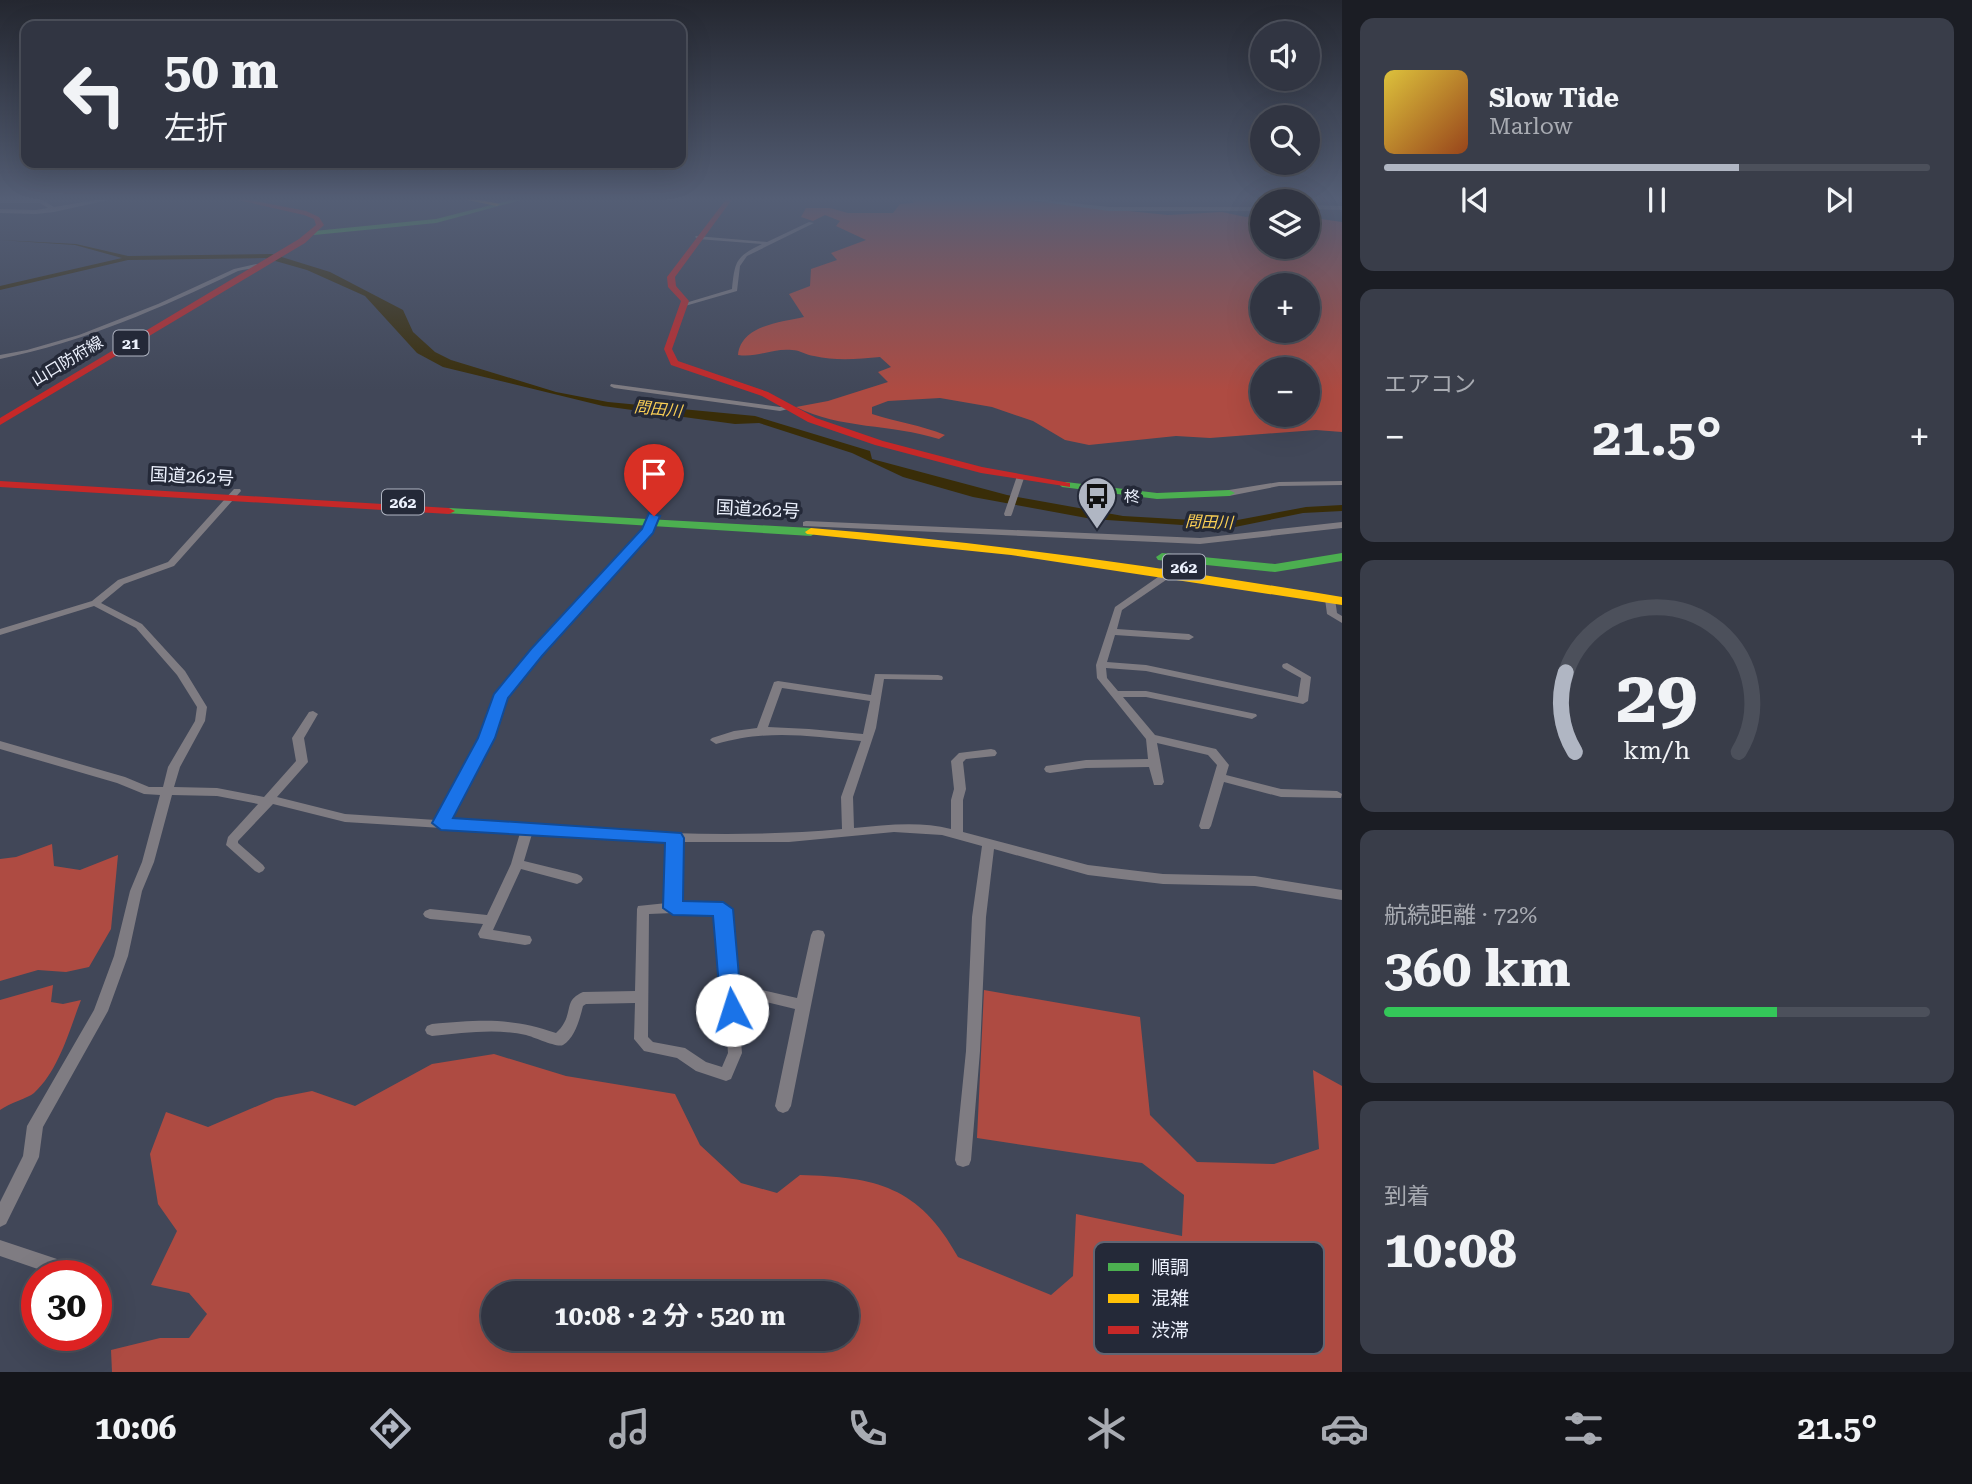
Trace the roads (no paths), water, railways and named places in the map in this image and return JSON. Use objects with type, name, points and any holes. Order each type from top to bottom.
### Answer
[{"type":"main road","name":"山口防府線","points":[[0,422],[268,262]]},
{"type":"main road","points":[[682,262],[670,282],[684,297],[685,304],[668,349],[674,363],[766,395],[788,408],[887,446],[1019,479],[1138,495],[1192,496],[1229,493]]},
{"type":"main road","name":"国道262号","points":[[0,476],[234,494],[928,539],[1163,570],[1337,601]]},
{"type":"main road","name":"国道262号","points":[[0,484],[234,494]]},
{"type":"main road","name":"国道262号","points":[[652,520],[806,524],[1026,543],[1337,601]]},
{"type":"main road","points":[[1026,543],[1241,567],[1301,566],[1342,557]]},
{"type":"street","points":[[685,304],[735,290],[738,262]]},
{"type":"street","points":[[0,357],[27,352],[131,319],[237,271],[263,265]]},
{"type":"street","points":[[614,386],[780,410],[788,408]]},
{"type":"street","points":[[1008,512],[1019,479]]},
{"type":"street","points":[[1229,493],[1279,484],[1342,483]]},
{"type":"street","points":[[0,632],[94,603],[121,582],[171,564],[234,494]]},
{"type":"street","points":[[441,823],[487,738],[500,697],[652,520]]},
{"type":"street","points":[[806,524],[1200,541],[1342,525]]},
{"type":"street","points":[[1158,782],[1151,738],[1102,678],[1101,665],[1118,609],[1163,578],[1163,570]]},
{"type":"street","points":[[1337,601],[1332,614],[1342,620]]},
{"type":"street","points":[[0,1219],[31,1157],[35,1126],[101,1011],[121,956],[136,891],[148,862],[174,767],[200,721],[202,707],[181,673],[139,625],[94,603]]},
{"type":"street","points":[[1112,632],[1189,637]]},
{"type":"street","points":[[1101,665],[1146,668],[1303,701],[1306,677],[1287,666]]},
{"type":"street","points":[[848,831],[847,797],[866,738],[879,676],[938,678]]},
{"type":"street","points":[[762,729],[778,684],[875,699]]},
{"type":"street","points":[[1115,694],[1146,694],[1252,716]]},
{"type":"street","points":[[259,868],[232,845],[232,840],[302,762],[298,738],[313,714]]},
{"type":"street","points":[[716,740],[738,732],[762,729],[866,738]]},
{"type":"street","points":[[1151,738],[1212,752],[1223,765],[1205,826]]},
{"type":"street","points":[[0,745],[121,780],[148,791],[217,792],[345,818],[674,838],[789,838],[894,828],[942,831],[1088,870],[1163,879],[1255,881],[1342,895]]},
{"type":"street","points":[[957,835],[957,800],[960,789],[957,761],[963,755],[991,753]]},
{"type":"street","points":[[1051,769],[1086,764],[1154,764]]},
{"type":"street","points":[[1221,777],[1281,793],[1337,795]]},
{"type":"street","points":[[525,940],[485,934],[517,864],[527,830]]},
{"type":"street","points":[[673,908],[674,838]]},
{"type":"street","points":[[962,1160],[974,1039],[979,917],[988,844]]},
{"type":"street","points":[[517,864],[577,879]]},
{"type":"street","points":[[673,908],[723,909],[735,1053],[726,1075],[701,1067],[680,1052],[649,1047],[640,1039],[643,909],[673,908]]},
{"type":"street","points":[[430,914],[491,920]]},
{"type":"street","points":[[783,1107],[818,935]]},
{"type":"street","points":[[730,988],[803,1005]]},
{"type":"street","points":[[432,1030],[502,1023],[530,1029],[559,1040],[571,1025],[577,1003],[583,998],[640,998]]},
{"type":"street","points":[[0,1248],[36,1260]]},
{"type":"water","points":[[104,262],[119,262],[0,290],[0,286]]},
{"type":"water","name":"問田川","points":[[279,262],[298,262],[330,272],[403,310],[413,332],[435,352],[451,360],[556,392],[608,402],[755,416],[870,451],[872,459],[1007,495],[1123,516],[1227,522],[1306,507],[1342,505],[1342,511],[1303,513],[1235,527],[1197,526],[1092,519],[973,497],[903,477],[852,453],[759,423],[735,424],[603,406],[443,367],[417,353],[365,296],[307,270]]},
{"type":"place","name":"柊","points":[[1097,530]]}]
